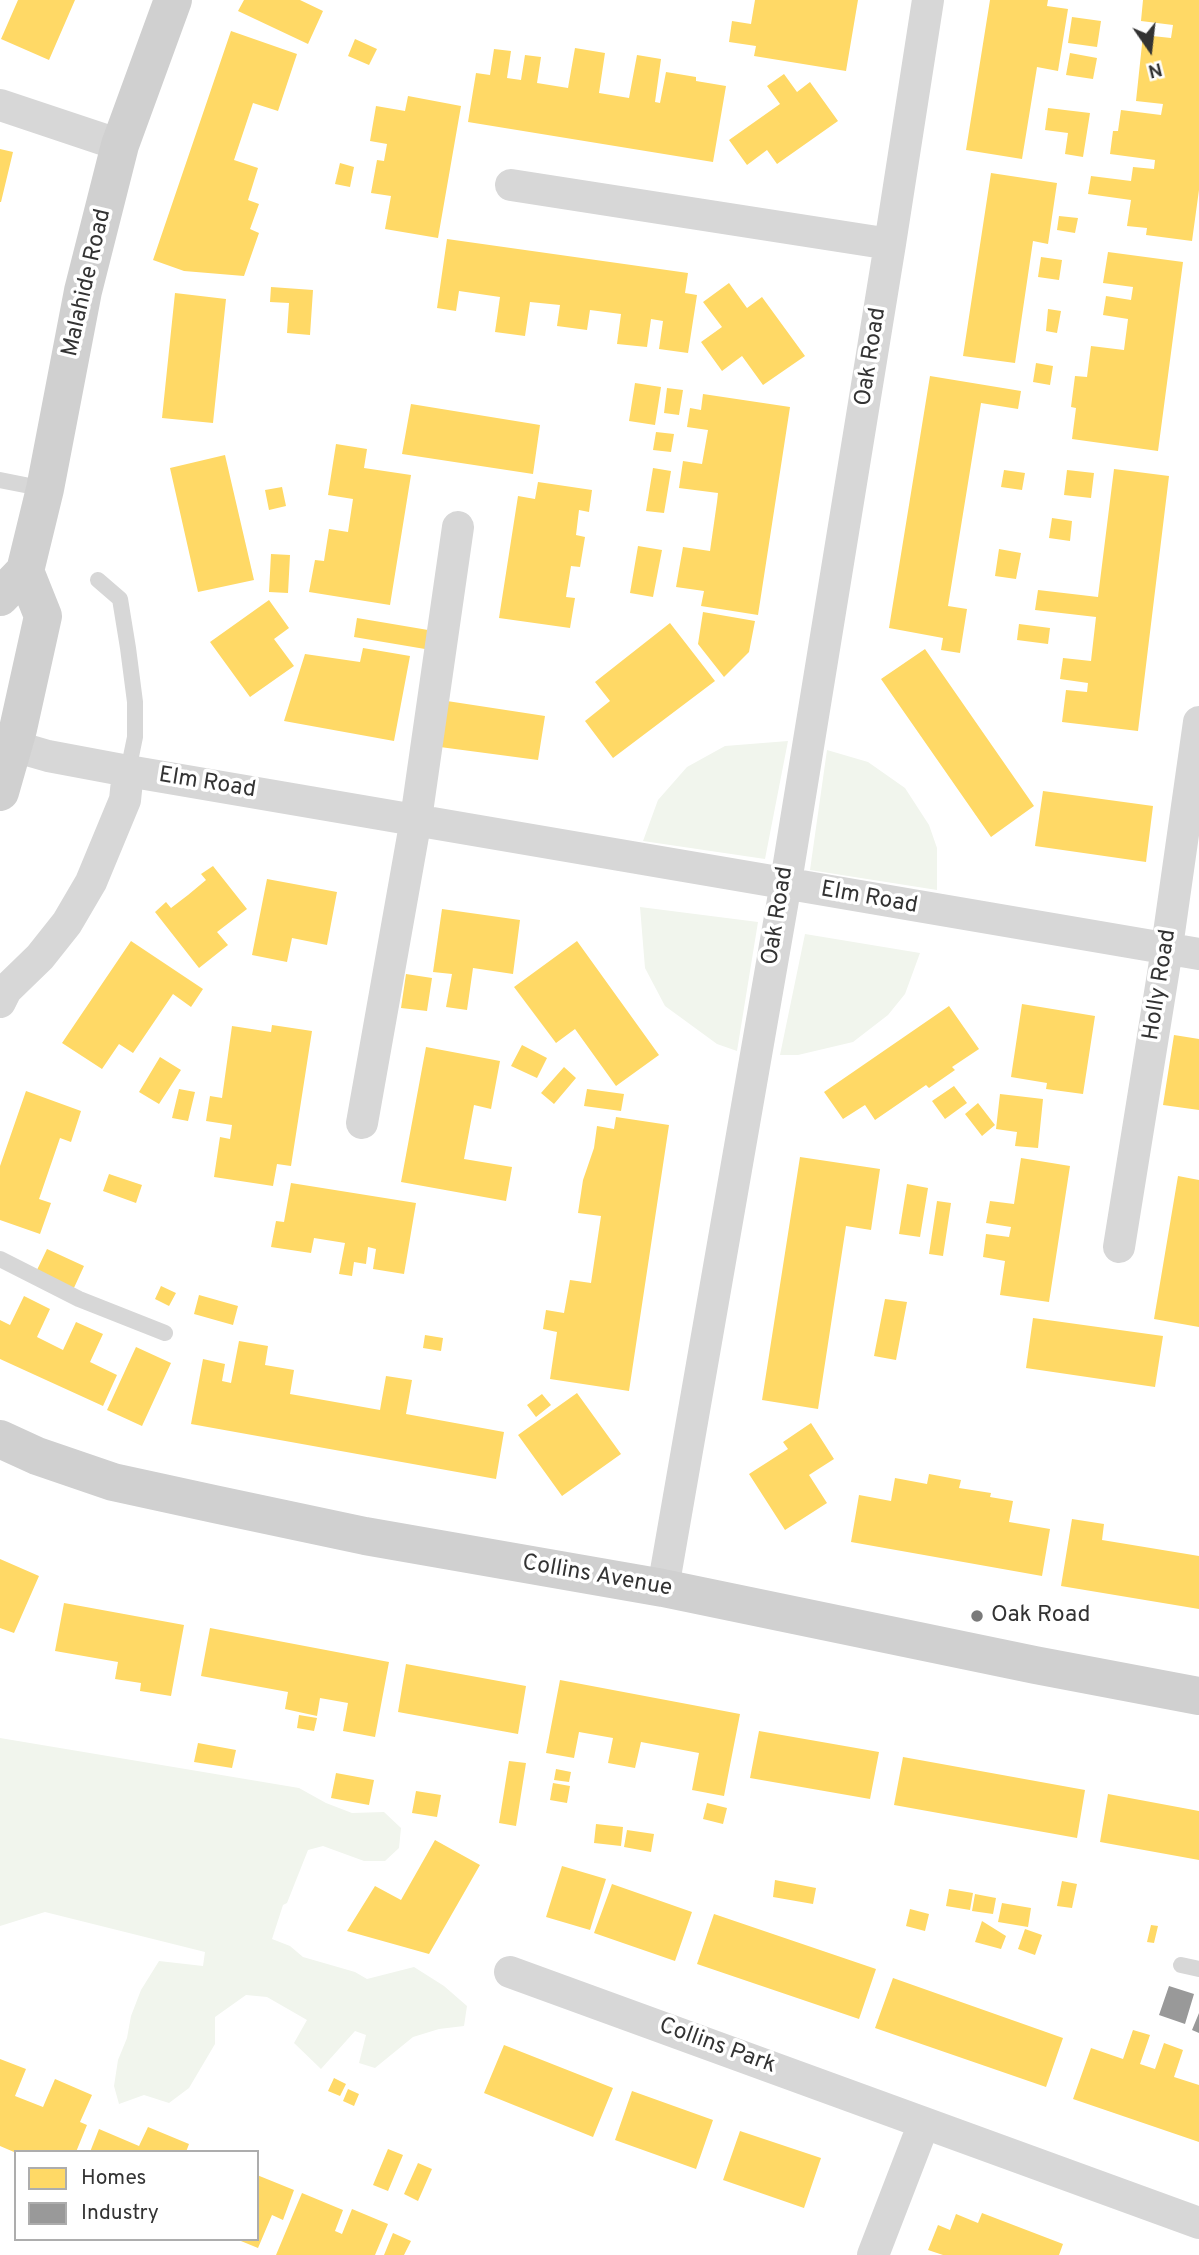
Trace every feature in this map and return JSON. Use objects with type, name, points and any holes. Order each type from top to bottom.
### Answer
[{"type":"main road","name":"Malahide Road","points":[[0,792],[7,744],[43,616],[12,584],[45,489],[83,291],[120,145],[173,0]]},
{"type":"main road","name":"Collins Avenue","points":[[0,1439],[37,1456],[113,1482],[365,1536],[663,1588],[1199,1696]]},
{"type":"street","name":"Oak Road","points":[[663,1588],[785,885],[928,0]]},
{"type":"street","points":[[0,105],[120,145]]},
{"type":"street","points":[[511,185],[890,244]]},
{"type":"street","points":[[362,1123],[416,819],[458,527]]},
{"type":"street","name":"Holly Road","points":[[1119,1247],[1199,722]]},
{"type":"street","name":"Elm Road","points":[[7,744],[48,756],[128,771],[1199,954]]},
{"type":"street","points":[[0,1002],[6,989],[40,957],[67,923],[91,882],[125,800],[128,771]]},
{"type":"street","name":"Collins Park","points":[[510,1972],[1199,2223]]},
{"type":"street","points":[[873,2255],[924,2123]]},
{"type":"lane","points":[[0,480],[45,489]]},
{"type":"lane","points":[[98,580],[120,599],[128,649],[135,702],[135,737],[128,771]]},
{"type":"lane","points":[[0,1259],[79,1299],[165,1333]]},
{"type":"lane","points":[[1181,1965],[1199,1969]]},
{"type":"shaded area","points":[[788,741],[765,859],[643,841],[658,800],[687,767],[725,746]]},
{"type":"shaded area","points":[[827,750],[868,762],[905,788],[929,825],[937,848],[937,890],[810,870]]},
{"type":"shaded area","points":[[640,907],[758,922],[737,1051],[717,1044],[665,1006],[645,968]]},
{"type":"shaded area","points":[[805,934],[920,953],[905,994],[888,1015],[853,1042],[798,1055],[780,1055]]},
{"type":"shaded area","points":[[0,1738],[299,1788],[352,1813],[384,1812],[401,1828],[399,1848],[385,1861],[364,1861],[323,1846],[308,1850],[287,1903],[283,1905],[272,1939],[290,1946],[303,1957],[355,1972],[367,1979],[414,1967],[444,1986],[467,2006],[464,2026],[439,2029],[413,2037],[375,2068],[359,2063],[366,2035],[355,2031],[321,2069],[294,2043],[307,2020],[267,1997],[246,1995],[215,2017],[215,2044],[189,2088],[169,2103],[144,2095],[119,2104],[114,2086],[118,2060],[141,1990],[159,1961],[203,1966],[205,1952],[45,1912],[0,1926]]},
{"type":"building: Homes","points":[[18,0],[75,0],[49,60],[1,39]]},
{"type":"building: Homes","points":[[244,0],[300,0],[323,11],[308,44],[238,11]]},
{"type":"building: Homes","points":[[755,0],[858,0],[846,71],[754,56],[756,46],[729,42],[732,21],[751,24]]},
{"type":"building: Homes","points":[[990,0],[1048,0],[1047,6],[1068,9],[1058,71],[1037,67],[1022,159],[966,150]]},
{"type":"building: Homes","points":[[1143,0],[1199,0],[1199,190],[1192,241],[1146,235],[1147,228],[1127,226],[1131,200],[1088,194],[1091,176],[1131,181],[1133,167],[1154,169],[1155,160],[1110,154],[1113,131],[1118,131],[1121,110],[1161,115],[1163,104],[1136,101],[1143,35],[1171,38],[1173,25],[1141,21]]},
{"type":"building: Homes","points":[[1072,17],[1101,21],[1097,47],[1068,43]]},
{"type":"building: Homes","points":[[231,31],[297,54],[278,111],[253,103],[234,160],[258,168],[248,200],[259,204],[250,229],[259,233],[244,276],[184,271],[153,260]]},
{"type":"building: Homes","points":[[355,39],[377,49],[369,65],[348,56]]},
{"type":"building: Homes","points":[[575,48],[605,53],[599,93],[629,98],[637,55],[661,59],[655,102],[660,103],[666,72],[726,86],[713,162],[468,122],[476,73],[490,75],[494,49],[511,51],[507,78],[521,80],[525,55],[541,57],[537,83],[568,88]]},
{"type":"building: Homes","points":[[1070,53],[1097,58],[1093,79],[1066,75]]},
{"type":"building: Homes","points":[[784,74],[797,92],[810,82],[838,121],[777,164],[767,150],[747,165],[729,140],[780,104],[767,86]]},
{"type":"building: Homes","points":[[408,96],[461,106],[438,238],[385,229],[391,196],[371,193],[377,160],[384,161],[387,144],[370,141],[376,106],[405,111]]},
{"type":"building: Homes","points":[[1048,108],[1090,113],[1083,157],[1065,154],[1068,133],[1045,130]]},
{"type":"building: Homes","points":[[0,149],[13,152],[1,202],[0,202]]},
{"type":"building: Homes","points":[[340,163],[354,167],[350,187],[335,184]]},
{"type":"building: Homes","points":[[991,173],[1057,183],[1048,244],[1033,241],[1015,363],[963,356]]},
{"type":"building: Homes","points":[[1059,216],[1078,218],[1075,233],[1057,230]]},
{"type":"building: Homes","points":[[447,239],[688,273],[685,293],[697,295],[688,353],[659,349],[663,321],[651,319],[647,347],[617,344],[621,314],[590,310],[587,330],[557,326],[560,305],[530,302],[525,336],[495,332],[500,297],[459,291],[456,311],[437,308]]},
{"type":"building: Homes","points":[[1108,252],[1183,262],[1158,451],[1072,439],[1076,408],[1071,407],[1075,376],[1087,377],[1091,346],[1124,350],[1128,319],[1103,315],[1106,296],[1131,300],[1133,287],[1103,283]]},
{"type":"building: Homes","points":[[1041,257],[1062,260],[1059,280],[1038,277]]},
{"type":"building: Homes","points":[[729,283],[747,308],[762,297],[805,356],[763,385],[742,356],[722,371],[701,342],[722,327],[703,302]]},
{"type":"building: Homes","points":[[271,287],[313,290],[310,335],[287,333],[289,303],[270,302]]},
{"type":"building: Homes","points":[[175,293],[226,299],[213,423],[162,418]]},
{"type":"building: Homes","points":[[1048,309],[1061,311],[1057,333],[1046,331]]},
{"type":"building: Homes","points":[[1036,363],[1053,366],[1050,385],[1033,382]]},
{"type":"building: Homes","points":[[930,376],[1021,391],[1018,409],[981,403],[948,606],[967,609],[960,653],[941,650],[943,638],[889,628]]},
{"type":"building: Homes","points":[[635,383],[661,387],[655,425],[629,421]]},
{"type":"building: Homes","points":[[667,388],[683,390],[679,415],[664,413]]},
{"type":"building: Homes","points":[[703,394],[790,407],[758,615],[701,606],[704,591],[676,587],[683,547],[710,551],[717,502],[718,493],[679,488],[683,461],[702,464],[708,430],[687,427],[690,408],[701,410]]},
{"type":"building: Homes","points":[[411,404],[540,425],[533,474],[402,454]]},
{"type":"building: Homes","points":[[656,432],[674,434],[671,452],[653,450]]},
{"type":"building: Homes","points":[[336,444],[367,449],[364,468],[411,475],[390,605],[309,592],[315,560],[324,561],[329,529],[348,532],[353,499],[328,495]]},
{"type":"building: Homes","points":[[225,455],[254,580],[198,592],[170,468]]},
{"type":"building: Homes","points":[[653,468],[671,471],[664,513],[646,511]]},
{"type":"building: Homes","points":[[1114,469],[1169,476],[1138,731],[1062,722],[1066,690],[1087,692],[1088,683],[1060,679],[1063,658],[1091,661],[1096,617],[1035,610],[1038,590],[1098,597]]},
{"type":"building: Homes","points":[[1004,470],[1025,473],[1022,490],[1001,487]]},
{"type":"building: Homes","points":[[1067,470],[1094,473],[1091,498],[1064,495]]},
{"type":"building: Homes","points":[[538,482],[592,490],[589,512],[579,510],[576,535],[585,537],[580,567],[571,566],[566,597],[575,598],[570,628],[499,618],[518,496],[535,499]]},
{"type":"building: Homes","points":[[282,487],[286,506],[269,510],[265,490]]},
{"type":"building: Homes","points":[[1052,518],[1072,521],[1070,541],[1049,538]]},
{"type":"building: Homes","points":[[638,546],[662,550],[653,597],[630,593]]},
{"type":"building: Homes","points":[[999,549],[1021,553],[1016,579],[995,576]]},
{"type":"building: Homes","points":[[271,554],[290,555],[288,593],[269,592]]},
{"type":"building: Homes","points":[[269,600],[289,628],[274,639],[294,666],[250,697],[210,642]]},
{"type":"building: Homes","points":[[703,612],[755,621],[749,652],[724,677],[698,644]]},
{"type":"building: Homes","points":[[357,618],[428,630],[425,649],[354,637]]},
{"type":"building: Homes","points":[[670,623],[715,681],[613,758],[585,721],[610,701],[595,682]]},
{"type":"building: Homes","points":[[1019,624],[1050,628],[1048,644],[1017,640]]},
{"type":"building: Homes","points":[[363,648],[410,656],[394,741],[284,721],[305,654],[360,662]]},
{"type":"building: Homes","points":[[925,649],[1034,806],[991,837],[881,679]]},
{"type":"building: Homes","points":[[447,701],[545,716],[538,760],[440,747]]},
{"type":"building: Homes","points":[[1043,791],[1153,806],[1146,862],[1035,846]]},
{"type":"building: Homes","points":[[213,866],[247,909],[217,932],[228,945],[199,968],[155,912],[166,902],[171,908],[188,895],[206,880],[201,874]]},
{"type":"building: Homes","points":[[267,879],[337,892],[327,945],[292,938],[287,962],[252,955]]},
{"type":"building: Homes","points":[[442,909],[520,920],[513,974],[473,968],[467,1010],[446,1007],[452,974],[433,972]]},
{"type":"building: Homes","points":[[131,941],[203,989],[191,1007],[173,994],[133,1053],[119,1044],[102,1069],[62,1043]]},
{"type":"building: Homes","points":[[577,941],[659,1055],[616,1086],[575,1029],[556,1043],[514,987]]},
{"type":"building: Homes","points":[[406,974],[432,978],[427,1011],[401,1008]]},
{"type":"building: Homes","points":[[1022,1004],[1095,1016],[1083,1094],[1046,1089],[1047,1083],[1011,1077]]},
{"type":"building: Homes","points":[[949,1006],[979,1049],[952,1067],[955,1070],[929,1088],[926,1085],[875,1120],[865,1105],[843,1119],[824,1092]]},
{"type":"building: Homes","points":[[272,1025],[312,1031],[291,1166],[277,1164],[273,1186],[214,1177],[220,1137],[230,1139],[232,1125],[206,1121],[210,1096],[222,1098],[232,1026],[271,1032]]},
{"type":"building: Homes","points":[[1174,1035],[1199,1039],[1199,1110],[1163,1105]]},
{"type":"building: Homes","points":[[522,1045],[547,1058],[537,1078],[511,1066]]},
{"type":"building: Homes","points":[[426,1047],[500,1061],[491,1109],[474,1105],[464,1159],[512,1167],[506,1201],[401,1182]]},
{"type":"building: Homes","points":[[160,1057],[181,1070],[159,1104],[139,1092]]},
{"type":"building: Homes","points":[[564,1067],[576,1078],[554,1104],[541,1093]]},
{"type":"building: Homes","points":[[954,1086],[967,1103],[945,1119],[932,1101]]},
{"type":"building: Homes","points":[[179,1089],[195,1092],[188,1121],[172,1118]]},
{"type":"building: Homes","points":[[587,1089],[624,1094],[621,1111],[584,1106]]},
{"type":"building: Homes","points":[[26,1091],[81,1111],[71,1142],[60,1138],[39,1199],[51,1203],[40,1234],[0,1220],[0,1166]]},
{"type":"building: Homes","points":[[1000,1094],[1043,1099],[1038,1148],[1015,1146],[1017,1132],[996,1129]]},
{"type":"building: Homes","points":[[978,1103],[995,1125],[982,1136],[965,1114]]},
{"type":"building: Homes","points":[[616,1117],[669,1125],[629,1391],[550,1379],[557,1332],[543,1329],[546,1310],[564,1313],[570,1280],[591,1283],[601,1216],[578,1213],[583,1180],[594,1148],[597,1126],[614,1129]]},
{"type":"building: Homes","points":[[800,1157],[880,1169],[871,1230],[846,1226],[818,1409],[762,1400]]},
{"type":"building: Homes","points":[[1021,1158],[1070,1166],[1049,1302],[1000,1295],[1005,1261],[983,1257],[986,1234],[1009,1237],[1011,1227],[986,1223],[990,1201],[1014,1204]]},
{"type":"building: Homes","points":[[109,1174],[142,1185],[136,1203],[103,1191]]},
{"type":"building: Homes","points":[[1178,1176],[1199,1180],[1199,1327],[1154,1319]]},
{"type":"building: Homes","points":[[291,1183],[416,1203],[404,1274],[373,1269],[376,1249],[368,1247],[366,1264],[354,1262],[352,1276],[339,1274],[345,1243],[314,1238],[311,1253],[271,1247],[276,1221],[284,1222]]},
{"type":"building: Homes","points":[[907,1184],[928,1188],[920,1237],[899,1234]]},
{"type":"building: Homes","points":[[937,1201],[951,1203],[943,1256],[929,1254]]},
{"type":"building: Homes","points":[[47,1249],[84,1266],[73,1290],[36,1272]]},
{"type":"building: Homes","points":[[161,1286],[176,1293],[169,1306],[155,1299]]},
{"type":"building: Homes","points":[[199,1295],[238,1306],[233,1325],[194,1314]]},
{"type":"building: Homes","points":[[24,1296],[50,1309],[37,1337],[63,1350],[76,1322],[103,1334],[90,1362],[117,1375],[103,1406],[0,1359],[0,1320],[10,1325]]},
{"type":"building: Homes","points":[[885,1299],[907,1302],[896,1360],[874,1356]]},
{"type":"building: Homes","points":[[1033,1318],[1163,1336],[1155,1387],[1026,1368]]},
{"type":"building: Homes","points":[[425,1335],[443,1338],[441,1351],[423,1348]]},
{"type":"building: Homes","points":[[239,1341],[268,1346],[265,1365],[294,1370],[290,1394],[380,1410],[386,1376],[412,1380],[406,1414],[504,1432],[496,1479],[191,1424],[203,1359],[225,1364],[222,1381],[231,1383]]},
{"type":"building: Homes","points":[[136,1347],[171,1363],[142,1426],[107,1410]]},
{"type":"building: Homes","points":[[577,1393],[621,1454],[562,1496],[518,1435]]},
{"type":"building: Homes","points":[[542,1394],[551,1405],[536,1417],[527,1405]]},
{"type":"building: Homes","points":[[811,1423],[834,1459],[809,1475],[827,1503],[785,1530],[749,1474],[788,1449],[783,1442]]},
{"type":"building: Homes","points":[[929,1474],[961,1480],[959,1488],[991,1493],[990,1497],[1013,1501],[1009,1522],[1050,1529],[1042,1576],[851,1542],[859,1495],[891,1501],[895,1478],[927,1484]]},
{"type":"building: Homes","points":[[1072,1519],[1104,1524],[1102,1540],[1199,1556],[1199,1609],[1061,1586]]},
{"type":"building: Homes","points":[[0,1559],[39,1576],[14,1633],[0,1628]]},
{"type":"building: Homes","points":[[64,1603],[184,1625],[171,1696],[140,1691],[141,1683],[115,1679],[118,1662],[55,1651]]},
{"type":"building: Homes","points":[[210,1628],[389,1662],[375,1737],[343,1731],[348,1703],[320,1698],[317,1716],[285,1709],[288,1692],[201,1676]]},
{"type":"building: Homes","points":[[406,1664],[526,1686],[518,1734],[398,1712]]},
{"type":"building: Homes","points":[[560,1680],[740,1714],[724,1796],[692,1790],[699,1753],[641,1742],[635,1768],[608,1763],[613,1738],[579,1732],[574,1758],[546,1753]]},
{"type":"building: Homes","points":[[299,1715],[317,1718],[314,1731],[297,1728]]},
{"type":"building: Homes","points":[[759,1731],[879,1752],[870,1799],[750,1778]]},
{"type":"building: Homes","points":[[198,1743],[236,1750],[232,1768],[194,1762]]},
{"type":"building: Homes","points":[[903,1757],[1085,1790],[1077,1838],[894,1805]]},
{"type":"building: Homes","points":[[509,1761],[526,1763],[516,1826],[499,1823]]},
{"type":"building: Homes","points":[[556,1769],[571,1772],[569,1782],[554,1780]]},
{"type":"building: Homes","points":[[336,1773],[374,1780],[369,1805],[331,1798]]},
{"type":"building: Homes","points":[[553,1783],[570,1786],[567,1803],[550,1800]]},
{"type":"building: Homes","points":[[416,1791],[441,1795],[437,1817],[412,1813]]},
{"type":"building: Homes","points":[[1108,1794],[1199,1811],[1199,1860],[1100,1842]]},
{"type":"building: Homes","points":[[707,1803],[727,1808],[723,1824],[703,1819]]},
{"type":"building: Homes","points":[[596,1824],[623,1827],[621,1846],[594,1843]]},
{"type":"building: Homes","points":[[627,1830],[654,1834],[651,1852],[624,1847]]},
{"type":"building: Homes","points":[[435,1840],[480,1865],[429,1954],[347,1931],[375,1886],[401,1900]]},
{"type":"building: Homes","points":[[562,1866],[606,1879],[590,1930],[546,1917]]},
{"type":"building: Homes","points":[[775,1880],[816,1888],[813,1904],[773,1897]]},
{"type":"building: Homes","points":[[1062,1881],[1077,1884],[1072,1908],[1057,1906]]},
{"type":"building: Homes","points":[[612,1884],[692,1912],[675,1961],[594,1933]]},
{"type":"building: Homes","points":[[949,1889],[973,1893],[970,1910],[946,1906]]},
{"type":"building: Homes","points":[[975,1894],[996,1898],[993,1914],[972,1911]]},
{"type":"building: Homes","points":[[1002,1903],[1031,1908],[1028,1927],[998,1922]]},
{"type":"building: Homes","points":[[910,1909],[929,1914],[925,1931],[906,1926]]},
{"type":"building: Homes","points":[[714,1914],[876,1969],[859,2019],[697,1964]]},
{"type":"building: Homes","points":[[982,1921],[1006,1936],[1001,1949],[975,1942]]},
{"type":"building: Homes","points":[[1151,1925],[1158,1926],[1154,1943],[1147,1942]]},
{"type":"building: Homes","points":[[1025,1929],[1042,1935],[1035,1955],[1018,1949]]},
{"type":"building: Homes","points":[[893,1978],[1063,2038],[1046,2087],[875,2028]]},
{"type":"building: Homes","points":[[1133,2030],[1150,2035],[1140,2064],[1155,2069],[1164,2043],[1183,2050],[1174,2077],[1199,2085],[1199,2142],[1073,2099],[1091,2048],[1123,2059]]},
{"type":"building: Homes","points":[[504,2045],[613,2088],[593,2137],[484,2093]]},
{"type":"building: Homes","points":[[0,2059],[26,2069],[15,2096],[43,2107],[55,2079],[92,2095],[80,2122],[87,2125],[77,2150],[14,2152],[0,2146]]},
{"type":"building: Homes","points":[[334,2078],[346,2084],[340,2096],[328,2091]]},
{"type":"building: Homes","points":[[348,2089],[359,2094],[354,2106],[343,2101]]},
{"type":"building: Homes","points":[[632,2091],[713,2120],[696,2169],[615,2140]]},
{"type":"building: Homes","points":[[148,2127],[189,2144],[187,2150],[91,2150],[99,2129],[139,2146]]},
{"type":"building: Homes","points":[[740,2131],[821,2158],[804,2208],[723,2180]]},
{"type":"building: Homes","points":[[388,2149],[403,2155],[388,2191],[373,2185]]},
{"type":"building: Homes","points":[[418,2163],[432,2169],[418,2201],[404,2194]]},
{"type":"building: Homes","points":[[259,2176],[294,2190],[283,2220],[272,2215],[258,2248],[241,2241],[259,2241]]},
{"type":"building: Homes","points":[[302,2193],[343,2210],[335,2231],[342,2234],[352,2209],[388,2224],[375,2255],[276,2255]]},
{"type":"building: Homes","points":[[982,2213],[1063,2244],[1059,2255],[943,2255],[928,2250],[938,2225],[950,2230],[956,2214],[978,2223]]},
{"type":"building: Homes","points":[[393,2233],[411,2241],[404,2255],[384,2255]]},
{"type":"building: Industry","points":[[1169,1986],[1194,1994],[1185,2024],[1159,2015]]},
{"type":"building: Industry","points":[[1199,2013],[1199,2033],[1192,2030]]},
{"type":"place","name":"Oak Road","points":[[977,1616]]}]
